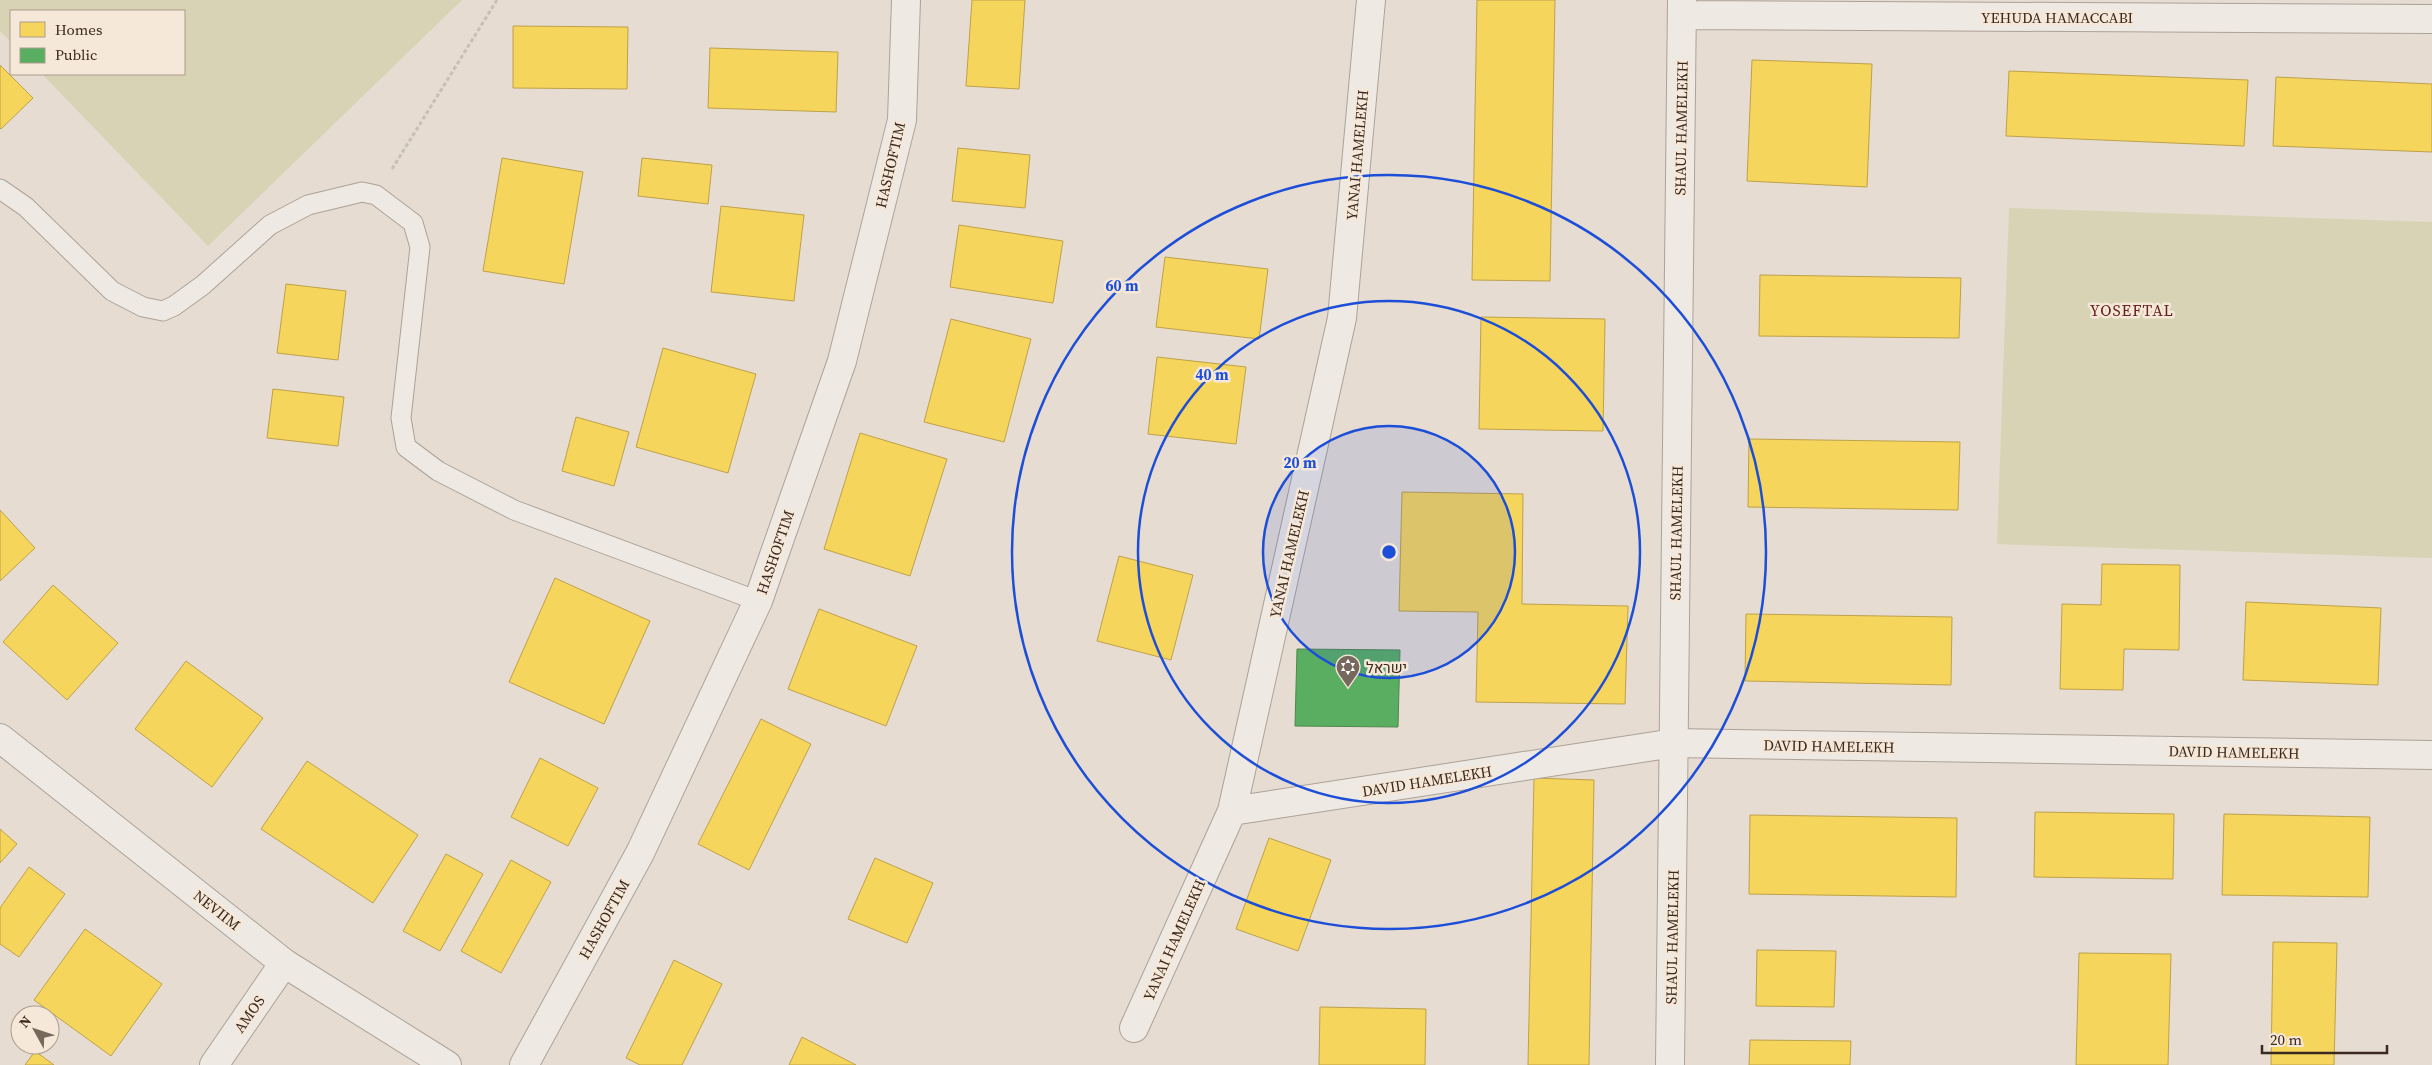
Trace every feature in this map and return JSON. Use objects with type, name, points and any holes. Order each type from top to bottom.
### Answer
[{"type":"street","name":"HASHOFTIM","points":[[524,1065],[640,853],[758,601],[842,360],[902,120],[906,0]]},
{"type":"street","name":"YANAI HAMELEKH","points":[[1134,1028],[1232,811],[1342,318],[1371,0]]},
{"type":"street","name":"YEHUDA HAMACCABI","points":[[1682,7],[2432,19]]},
{"type":"street","name":"SHAUL HAMELEKH","points":[[1670,1065],[1682,7]]},
{"type":"street","name":"NEVIIM","points":[[0,738],[284,963],[447,1065]]},
{"type":"street","name":"DAVID HAMELEKH","points":[[1232,811],[1674,743],[2432,755]]},
{"type":"street","name":"AMOS","points":[[214,1065],[284,963]]},
{"type":"lane","points":[[0,189],[26,207],[112,292],[143,307],[163,311],[174,306],[203,284],[270,225],[308,205],[362,192],[376,195],[413,223],[420,248],[400,418],[406,447],[438,471],[514,510],[758,601]]},
{"type":"path","points":[[376,195],[497,0]]},
{"type":"shaded area","points":[[0,0],[462,0],[208,246],[43,75],[185,75],[185,10],[10,10],[10,41],[0,31]]},
{"type":"shaded area","points":[[2009,208],[2432,222],[2432,558],[1997,544]]},
{"type":"building: Homes","points":[[972,0],[1025,0],[1019,89],[966,86]]},
{"type":"building: Homes","points":[[1477,0],[1555,0],[1550,281],[1472,280]]},
{"type":"building: Homes","points":[[513,26],[628,27],[627,89],[513,88]]},
{"type":"building: Homes","points":[[710,48],[838,52],[836,112],[708,108]]},
{"type":"building: Homes","points":[[1752,60],[1872,64],[1867,187],[1747,181]]},
{"type":"building: Homes","points":[[0,65],[33,98],[1,129],[0,128]]},
{"type":"building: Homes","points":[[2009,71],[2248,80],[2244,146],[2006,136]]},
{"type":"building: Homes","points":[[2276,77],[2432,84],[2432,152],[2273,146]]},
{"type":"building: Homes","points":[[958,148],[1030,155],[1025,208],[952,201]]},
{"type":"building: Homes","points":[[502,158],[583,172],[564,284],[483,271]]},
{"type":"building: Homes","points":[[642,158],[712,165],[708,204],[638,196]]},
{"type":"building: Homes","points":[[721,206],[804,215],[794,301],[711,292]]},
{"type":"building: Homes","points":[[959,225],[1063,241],[1053,303],[950,287]]},
{"type":"building: Homes","points":[[1165,257],[1268,269],[1259,339],[1156,327]]},
{"type":"building: Homes","points":[[1760,275],[1961,278],[1959,338],[1759,336]]},
{"type":"building: Homes","points":[[286,284],[346,291],[338,360],[277,353]]},
{"type":"building: Homes","points":[[1481,317],[1605,319],[1603,431],[1479,429]]},
{"type":"building: Homes","points":[[951,319],[1031,339],[1004,442],[924,422]]},
{"type":"building: Homes","points":[[663,348],[756,374],[728,473],[636,447]]},
{"type":"building: Homes","points":[[1157,357],[1246,367],[1236,444],[1148,434]]},
{"type":"building: Homes","points":[[273,389],[344,397],[338,446],[267,438]]},
{"type":"building: Homes","points":[[576,417],[629,432],[614,486],[562,471]]},
{"type":"building: Homes","points":[[860,433],[947,459],[910,576],[824,549]]},
{"type":"building: Homes","points":[[1749,439],[1960,442],[1958,510],[1748,507]]},
{"type":"building: Homes","points":[[1402,492],[1523,494],[1522,604],[1628,606],[1625,704],[1476,702],[1478,612],[1399,611]]},
{"type":"building: Homes","points":[[0,510],[35,548],[0,581]]},
{"type":"building: Homes","points":[[1119,556],[1193,575],[1171,660],[1097,641]]},
{"type":"building: Homes","points":[[2102,564],[2180,565],[2179,650],[2124,649],[2123,690],[2060,689],[2062,604],[2101,605]]},
{"type":"building: Homes","points":[[555,578],[650,621],[604,724],[509,682]]},
{"type":"building: Homes","points":[[53,585],[118,643],[67,700],[3,642]]},
{"type":"building: Homes","points":[[2246,602],[2381,608],[2378,685],[2243,680]]},
{"type":"building: Homes","points":[[819,609],[917,646],[886,726],[788,689]]},
{"type":"building: Homes","points":[[1746,614],[1952,617],[1951,685],[1745,681]]},
{"type":"building: Homes","points":[[186,661],[263,718],[212,787],[135,729]]},
{"type":"building: Homes","points":[[761,719],[811,744],[749,870],[698,844]]},
{"type":"building: Homes","points":[[540,758],[598,788],[568,846],[511,817]]},
{"type":"building: Homes","points":[[307,761],[418,835],[373,903],[261,829]]},
{"type":"building: Homes","points":[[1534,778],[1594,780],[1589,1065],[1528,1065]]},
{"type":"building: Homes","points":[[2035,812],[2174,814],[2173,879],[2034,877]]},
{"type":"building: Homes","points":[[2224,814],[2370,817],[2368,897],[2222,895]]},
{"type":"building: Homes","points":[[1750,815],[1957,818],[1956,897],[1749,894]]},
{"type":"building: Homes","points":[[0,829],[17,844],[0,863]]},
{"type":"building: Homes","points":[[1269,838],[1331,860],[1298,951],[1236,929]]},
{"type":"building: Homes","points":[[446,854],[483,874],[440,951],[403,931]]},
{"type":"building: Homes","points":[[875,858],[933,883],[907,943],[848,919]]},
{"type":"building: Homes","points":[[511,860],[551,882],[501,973],[461,951]]},
{"type":"building: Homes","points":[[29,867],[65,894],[19,957],[0,944],[0,908]]},
{"type":"building: Homes","points":[[85,929],[162,984],[111,1056],[60,1019],[60,1005],[41,1005],[34,1000]]},
{"type":"building: Homes","points":[[2273,942],[2337,943],[2334,1065],[2271,1065]]},
{"type":"building: Homes","points":[[1757,950],[1836,951],[1834,1007],[1756,1006]]},
{"type":"building: Homes","points":[[2079,953],[2171,954],[2168,1065],[2076,1065]]},
{"type":"building: Homes","points":[[674,960],[722,984],[682,1065],[640,1065],[626,1058]]},
{"type":"building: Homes","points":[[1320,1007],[1426,1009],[1425,1065],[1319,1065]]},
{"type":"building: Homes","points":[[802,1037],[856,1065],[789,1065]]},
{"type":"building: Homes","points":[[1750,1040],[1851,1041],[1850,1065],[1749,1065]]},
{"type":"building: Homes","points":[[32,1055],[40,1055],[54,1065],[25,1065]]},
{"type":"building: Public","name":"ישראל","points":[[1297,649],[1400,650],[1398,727],[1295,726]]},
{"type":"place","name":"ישראל","points":[[1348,688]]},
{"type":"district","name":"YOSEFTAL","points":[[2132,310]]}]
